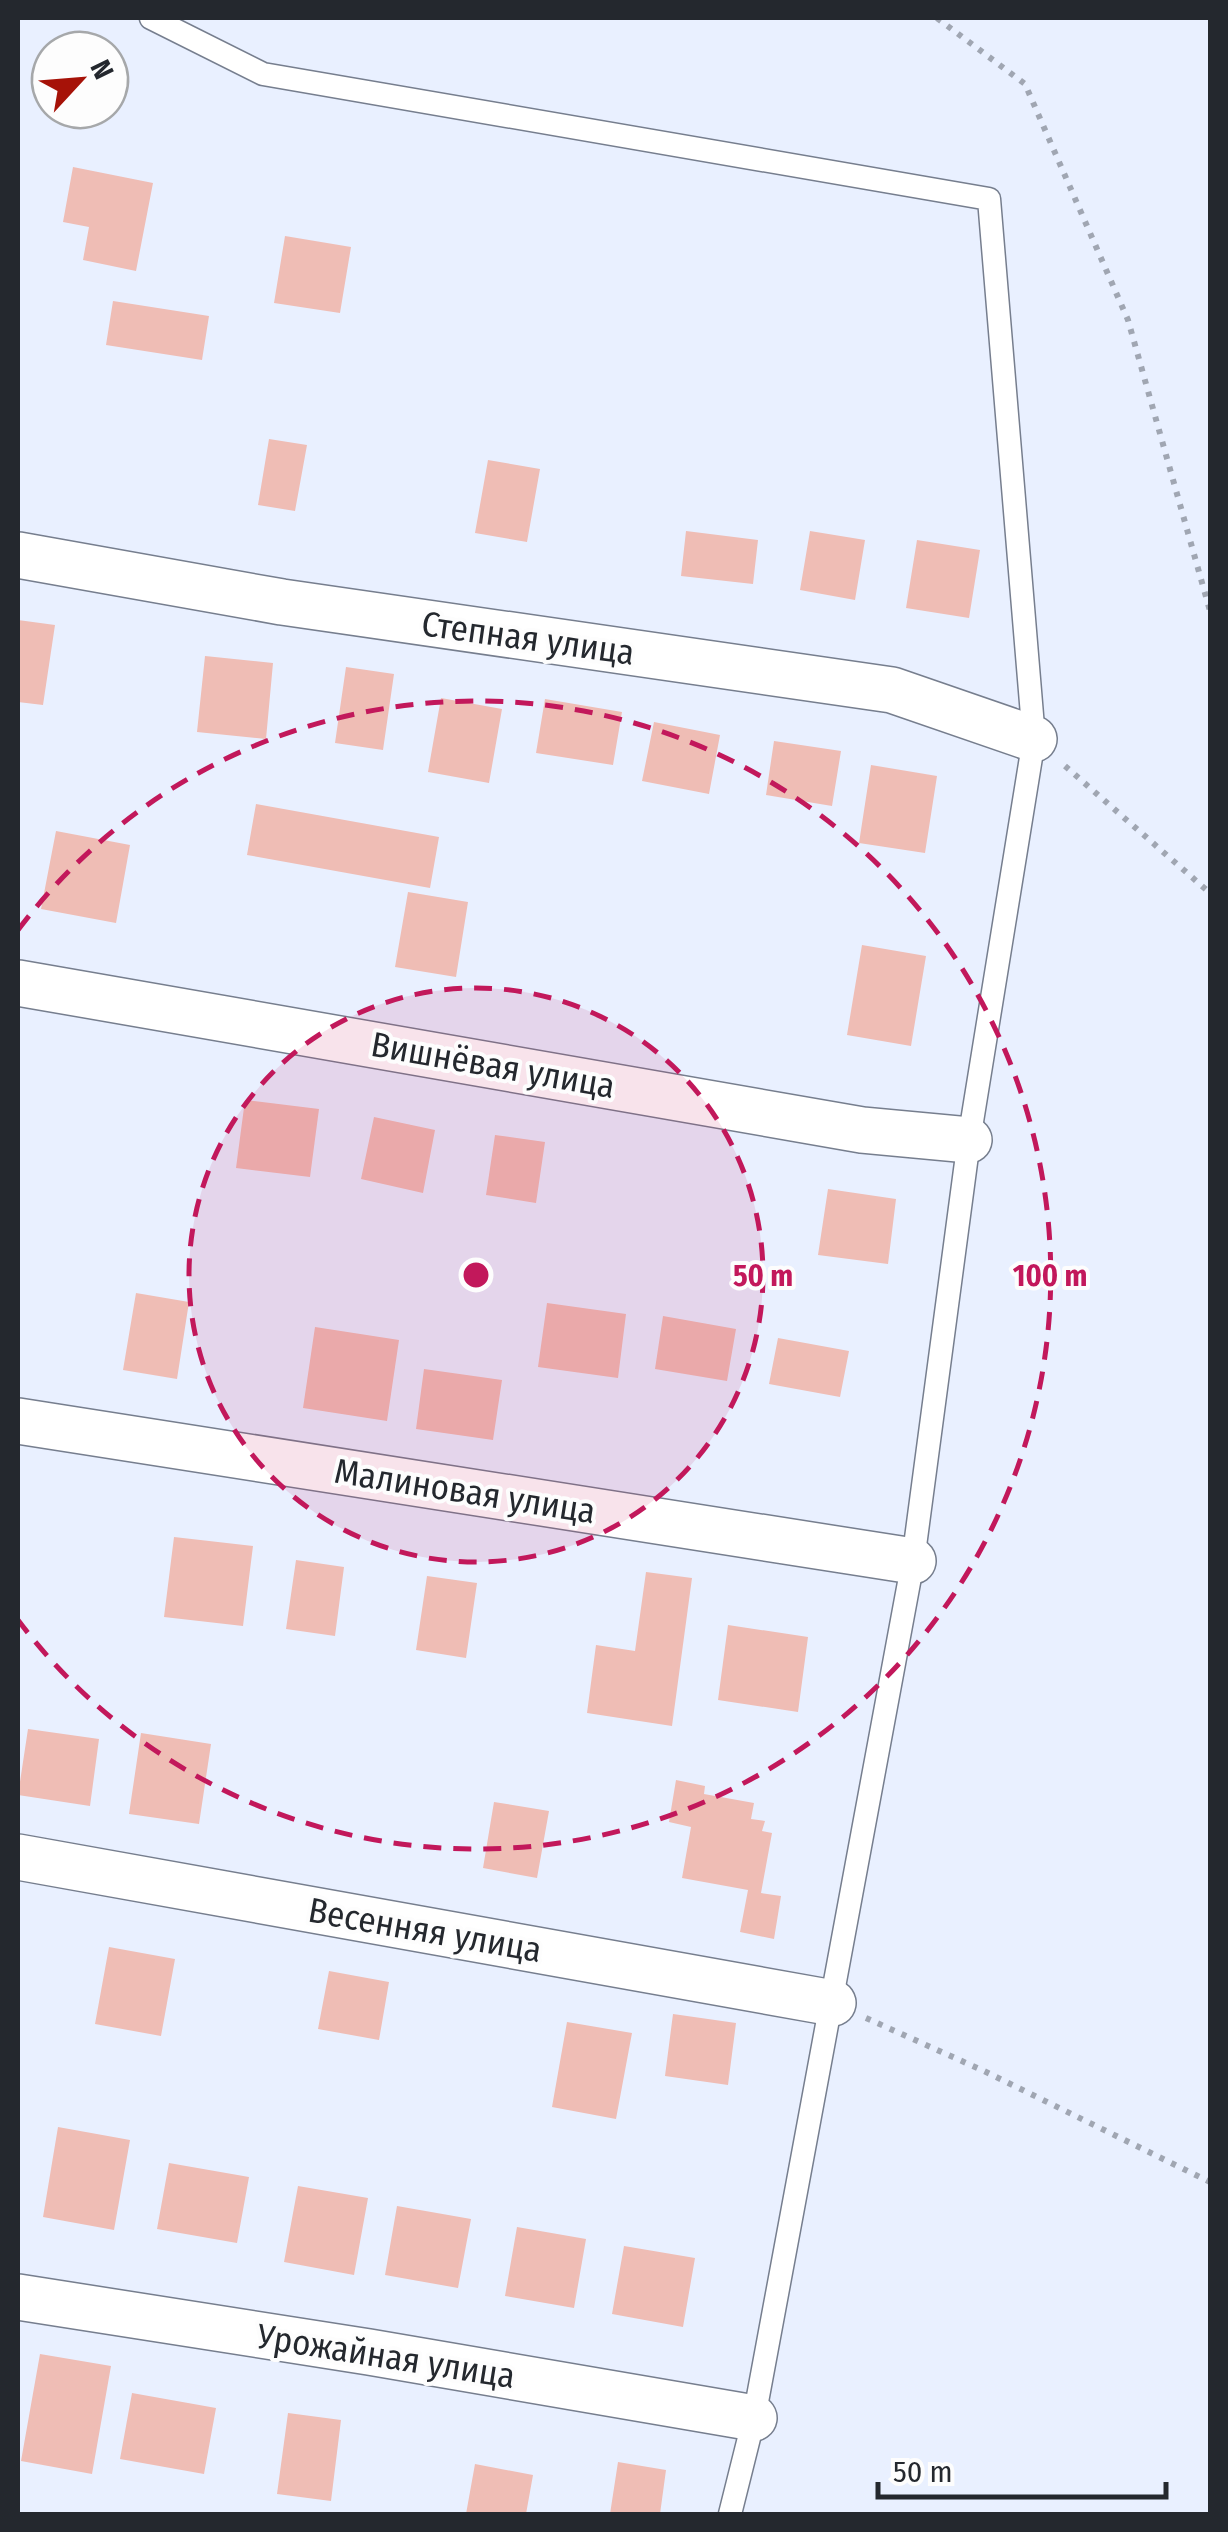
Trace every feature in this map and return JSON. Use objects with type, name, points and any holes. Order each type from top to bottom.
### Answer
[{"type":"street","name":"Степная улица","points":[[18,555],[282,602],[892,690],[1034,739]]},
{"type":"street","name":"Вишнёвая улица","points":[[18,983],[862,1130],[968,1140]]},
{"type":"street","name":"Малиновая улица","points":[[18,1422],[913,1561]]},
{"type":"street","name":"Весенняя улица","points":[[18,1857],[833,2003]]},
{"type":"street","name":"Урожайная улица","points":[[18,2297],[754,2418]]},
{"type":"lane","points":[[151,18],[263,74],[989,199],[1034,739],[968,1140],[913,1561],[754,2418],[730,2514]]},
{"type":"path","points":[[937,18],[1025,84],[1128,320],[1210,612]]},
{"type":"path","points":[[1034,739],[1210,893]]},
{"type":"path","points":[[833,2003],[984,2071],[1210,2182]]},
{"type":"building","points":[[73,167],[153,183],[136,271],[83,260],[89,227],[63,222]]},
{"type":"building","points":[[285,236],[351,247],[340,313],[274,303]]},
{"type":"building","points":[[113,301],[209,316],[202,360],[106,345]]},
{"type":"building","points":[[269,439],[307,445],[295,511],[258,505]]},
{"type":"building","points":[[488,460],[540,469],[527,542],[475,533]]},
{"type":"building","points":[[686,531],[758,540],[753,584],[681,576]]},
{"type":"building","points":[[810,531],[865,540],[855,600],[800,590]]},
{"type":"building","points":[[917,540],[980,550],[969,618],[906,608]]},
{"type":"building","points":[[18,620],[55,625],[43,705],[18,702]]},
{"type":"building","points":[[205,656],[273,663],[266,739],[197,732]]},
{"type":"building","points":[[346,667],[394,674],[383,750],[335,743]]},
{"type":"building","points":[[441,698],[502,709],[489,783],[428,772]]},
{"type":"building","points":[[545,699],[622,712],[613,765],[536,753]]},
{"type":"building","points":[[654,722],[720,735],[709,794],[642,781]]},
{"type":"building","points":[[774,741],[841,751],[832,806],[766,795]]},
{"type":"building","points":[[871,765],[937,776],[925,853],[859,843]]},
{"type":"building","points":[[256,804],[439,837],[430,888],[247,855]]},
{"type":"building","points":[[56,831],[130,845],[116,923],[41,909]]},
{"type":"building","points":[[408,892],[468,902],[456,977],[395,967]]},
{"type":"building","points":[[862,945],[926,956],[911,1046],[847,1035]]},
{"type":"building","points":[[245,1100],[319,1109],[310,1177],[236,1168]]},
{"type":"building","points":[[374,1117],[435,1130],[423,1193],[361,1179]]},
{"type":"building","points":[[495,1135],[545,1142],[536,1203],[486,1195]]},
{"type":"building","points":[[828,1189],[896,1199],[888,1264],[818,1255]]},
{"type":"building","points":[[136,1293],[189,1302],[177,1379],[123,1370]]},
{"type":"building","points":[[547,1303],[626,1314],[618,1378],[538,1367]]},
{"type":"building","points":[[663,1316],[736,1329],[727,1381],[655,1369]]},
{"type":"building","points":[[315,1327],[399,1340],[387,1421],[303,1408]]},
{"type":"building","points":[[778,1338],[849,1351],[840,1397],[769,1384]]},
{"type":"building","points":[[424,1369],[502,1380],[493,1440],[416,1429]]},
{"type":"building","points":[[174,1537],[253,1546],[243,1626],[164,1617]]},
{"type":"building","points":[[296,1560],[344,1567],[335,1636],[286,1629]]},
{"type":"building","points":[[646,1572],[692,1578],[672,1726],[587,1713],[596,1645],[635,1651]]},
{"type":"building","points":[[427,1576],[477,1583],[466,1658],[416,1650]]},
{"type":"building","points":[[728,1625],[808,1637],[798,1712],[718,1700]]},
{"type":"building","points":[[28,1729],[99,1739],[90,1806],[18,1795]]},
{"type":"building","points":[[141,1733],[211,1744],[199,1824],[129,1814]]},
{"type":"building","points":[[676,1780],[705,1786],[704,1794],[754,1803],[751,1819],[765,1821],[762,1831],[772,1833],[761,1893],[781,1896],[774,1939],[740,1932],[748,1890],[682,1878],[691,1827],[669,1822]]},
{"type":"building","points":[[494,1802],[549,1811],[537,1878],[483,1868]]},
{"type":"building","points":[[109,1947],[175,1959],[161,2036],[95,2024]]},
{"type":"building","points":[[329,1971],[389,1982],[379,2040],[318,2029]]},
{"type":"building","points":[[673,2014],[736,2023],[728,2085],[665,2076]]},
{"type":"building","points":[[567,2022],[632,2033],[616,2119],[552,2107]]},
{"type":"building","points":[[58,2127],[130,2140],[114,2230],[43,2217]]},
{"type":"building","points":[[169,2163],[249,2177],[237,2243],[157,2229]]},
{"type":"building","points":[[298,2186],[368,2198],[354,2275],[284,2262]]},
{"type":"building","points":[[397,2206],[471,2219],[458,2288],[385,2275]]},
{"type":"building","points":[[517,2227],[586,2239],[574,2308],[505,2296]]},
{"type":"building","points":[[624,2246],[695,2258],[683,2327],[612,2314]]},
{"type":"building","points":[[40,2354],[111,2366],[92,2474],[21,2461]]},
{"type":"building","points":[[132,2393],[216,2408],[204,2474],[120,2459]]},
{"type":"building","points":[[288,2413],[341,2420],[331,2501],[277,2494]]},
{"type":"building","points":[[618,2462],[666,2470],[660,2514],[610,2514]]},
{"type":"building","points":[[475,2464],[533,2475],[526,2514],[466,2514]]}]
